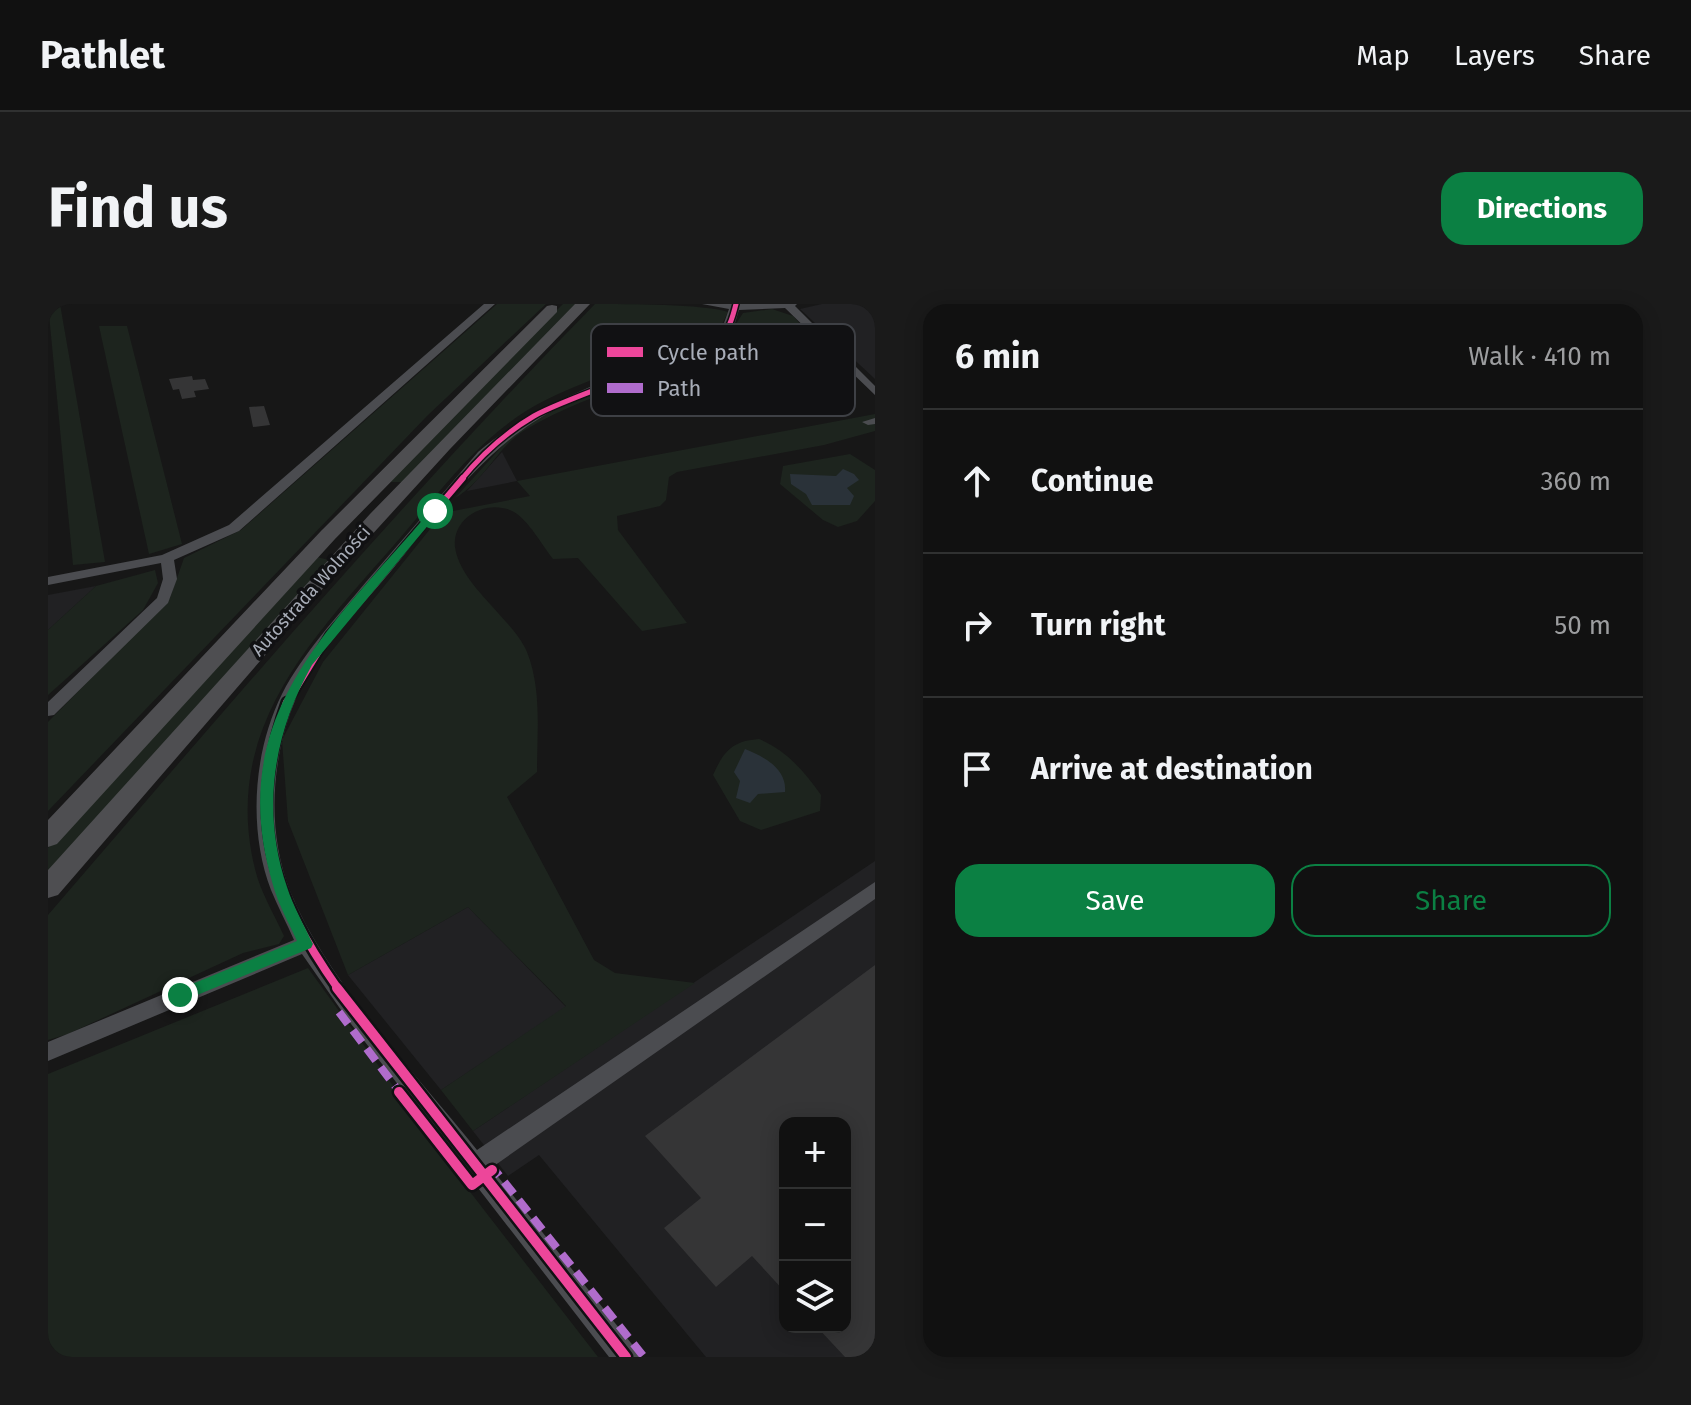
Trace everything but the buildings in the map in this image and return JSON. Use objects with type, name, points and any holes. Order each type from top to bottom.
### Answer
[{"type":"highway","name":"Autostrada Wolności","points":[[48,837],[328,535],[558,304]]},
{"type":"highway","name":"Autostrada Wolności","points":[[48,888],[336,562],[468,420],[583,304]]},
{"type":"street","points":[[48,581],[166,558],[218,537],[241,523],[490,304]]},
{"type":"street","points":[[707,304],[789,304],[809,324]]},
{"type":"street","points":[[729,324],[736,305]]},
{"type":"street","points":[[855,372],[875,392]]},
{"type":"street","points":[[591,389],[555,403],[495,442],[308,664],[290,694],[276,731],[268,764],[266,803],[274,868],[306,944],[355,1014],[626,1357]]},
{"type":"street","points":[[48,711],[163,600],[171,584],[172,572],[166,558]]},
{"type":"street","points":[[475,1165],[875,889]]},
{"type":"street","points":[[48,1052],[306,944]]},
{"type":"shaded area","points":[[48,304],[60,304],[105,562],[73,565]]},
{"type":"shaded area","points":[[497,304],[546,304],[428,415],[48,811],[48,722],[170,598],[184,558],[241,530]]},
{"type":"shaded area","points":[[563,304],[578,304],[403,482],[388,482],[465,400]]},
{"type":"shaded area","points":[[595,304],[684,306],[728,312],[722,324],[591,324],[591,380],[526,411],[471,456],[332,616],[305,653],[281,690],[262,730],[251,773],[248,819],[255,869],[284,936],[279,944],[243,953],[68,1034],[48,1040],[48,915],[385,528]]},
{"type":"shaded area","points":[[822,304],[875,304],[875,379],[855,360],[855,324],[816,324],[800,309]]},
{"type":"shaded area","points":[[772,309],[793,316],[800,324],[736,324],[743,313]]},
{"type":"shaded area","points":[[99,326],[127,326],[182,544],[149,554]]},
{"type":"shaded area","points":[[591,393],[591,398],[515,437],[474,483],[455,498],[515,432]]},
{"type":"shaded area","points":[[875,414],[875,431],[824,445],[677,472],[669,477],[666,500],[660,506],[617,516],[618,530],[687,623],[642,631],[578,558],[553,559],[530,527],[514,512],[494,507],[484,509],[459,526],[455,547],[459,561],[476,588],[520,640],[527,652],[535,681],[537,772],[507,797],[594,960],[615,973],[695,983],[473,1131],[441,1090],[566,1006],[468,907],[348,975],[288,821],[282,740],[323,662],[443,513],[530,496],[517,481]]},
{"type":"shaded area","points":[[502,452],[517,481],[467,491]]},
{"type":"shaded area","points":[[850,454],[875,470],[875,501],[857,521],[838,527],[823,520],[780,484],[783,466]]},
{"type":"shaded area","points":[[843,469],[859,480],[847,488],[854,496],[850,505],[812,505],[806,494],[791,484],[790,474],[836,476]]},
{"type":"shaded area","points":[[317,557],[329,560],[48,877],[48,848],[233,643]]},
{"type":"shaded area","points":[[155,570],[158,583],[143,610],[48,695],[48,630],[96,586]]},
{"type":"shaded area","points":[[96,586],[48,630],[48,595]]},
{"type":"shaded area","points":[[759,739],[794,762],[808,778],[821,795],[820,811],[761,830],[740,821],[713,775],[721,760],[735,745]]},
{"type":"shaded area","points":[[745,749],[767,760],[778,770],[785,784],[785,792],[758,794],[750,803],[736,798],[740,781],[734,772]]},
{"type":"shaded area","points":[[875,861],[875,1357],[706,1357],[539,1155],[508,1176],[473,1131]]},
{"type":"shaded area","points":[[468,907],[566,1007],[441,1090],[348,975]]},
{"type":"shaded area","points":[[308,968],[464,1184],[598,1357],[48,1357],[48,1074]]},
{"type":"marked path","points":[[339,1012],[404,1098]]},
{"type":"marked path","points":[[489,1173],[494,1169],[644,1357]]},
{"type":"cycle path","points":[[729,324],[736,304]]},
{"type":"cycle path","points":[[591,390],[534,416],[482,455],[329,635],[290,694],[274,739],[267,773],[266,803],[270,848],[280,889],[306,944],[355,1014],[626,1357]]},
{"type":"cycle path","points":[[399,1092],[472,1185],[492,1170]]},
{"type":"route","points":[[180,995],[306,944],[280,889],[270,848],[267,773],[274,739],[290,694],[308,664],[435,511]]}]
